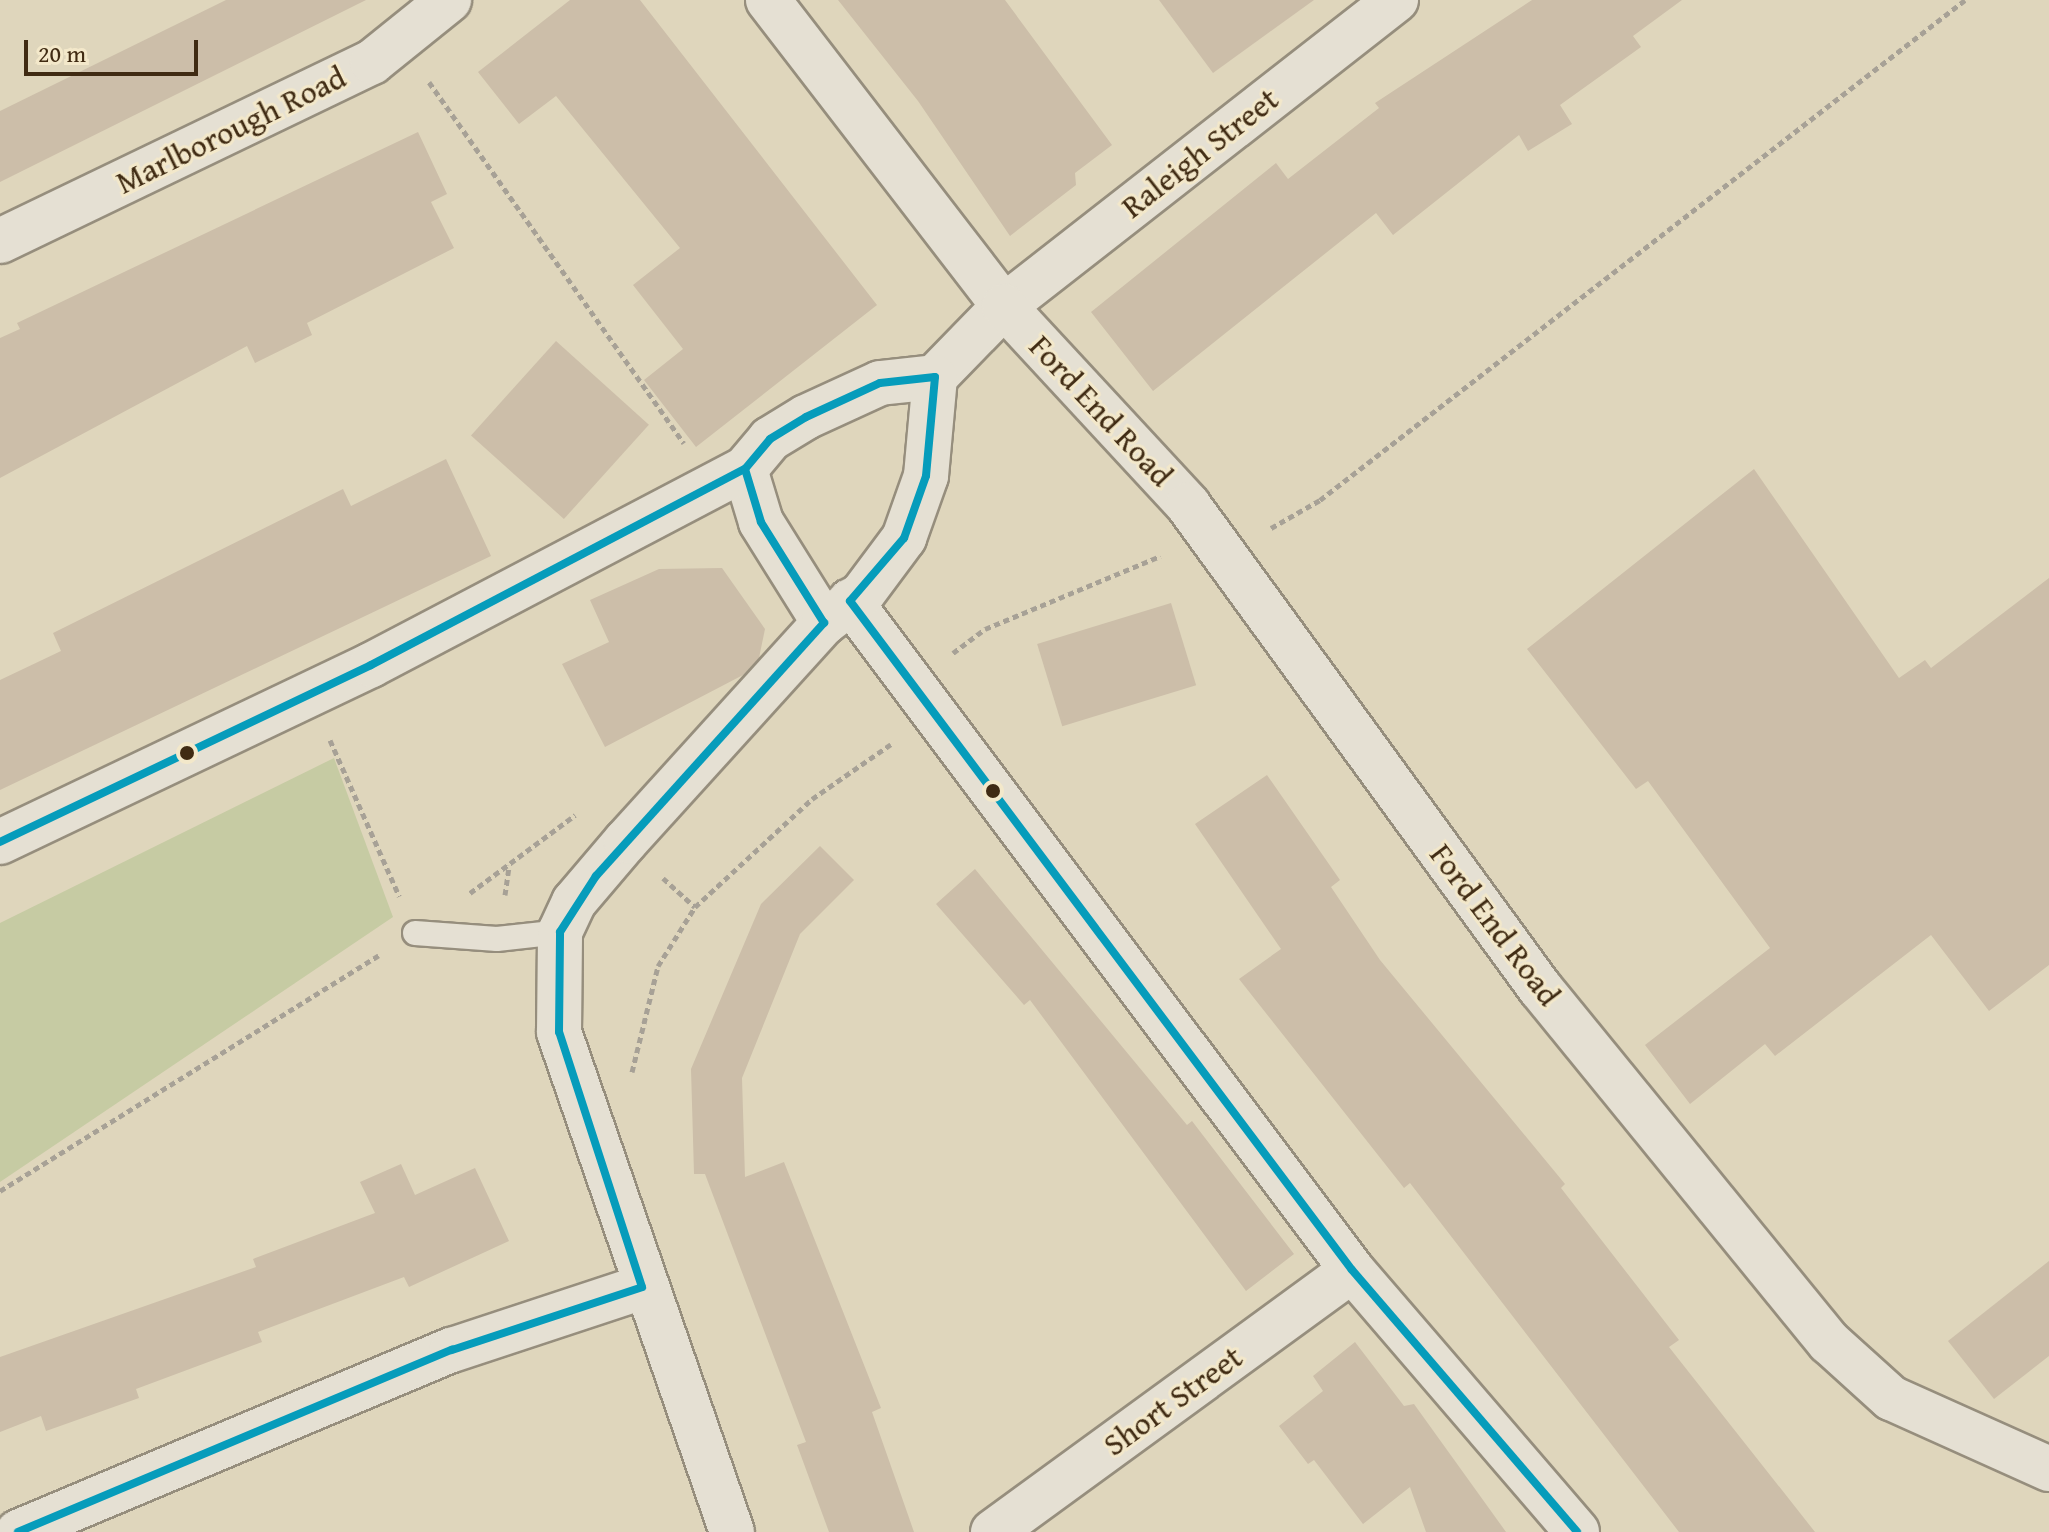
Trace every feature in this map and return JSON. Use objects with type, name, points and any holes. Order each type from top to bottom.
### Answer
[{"type":"street","name":"Marlborough Road","points":[[0,241],[372,62],[397,38],[449,0]]},
{"type":"street","name":"Ford End Road","points":[[768,0],[1004,306],[1188,505],[1540,988],[1829,1342],[1891,1398],[2049,1469]]},
{"type":"street","name":"Raleigh Street","points":[[1004,306],[1396,0]]},
{"type":"street","name":"Ford End Road","points":[[935,377],[1004,306]]},
{"type":"street","points":[[0,842],[310,694],[745,469],[770,439],[806,417],[880,383],[935,377],[926,476],[904,538],[589,885],[560,932],[559,1032],[642,1287],[732,1532]]},
{"type":"street","points":[[745,469],[761,522],[837,612],[1352,1270],[1577,1532]]},
{"type":"street","name":"Short Street","points":[[993,1532],[1352,1270]]},
{"type":"street","points":[[18,1532],[452,1350],[642,1287]]},
{"type":"lane","points":[[415,933],[497,939],[560,932]]},
{"type":"path","points":[[1267,530],[1320,500],[1965,0]]},
{"type":"path","points":[[397,38],[691,454],[745,469]]},
{"type":"path","points":[[949,656],[985,629],[1132,567],[1161,555],[1168,565]]},
{"type":"path","points":[[310,694],[415,933]]},
{"type":"path","points":[[633,1080],[658,966],[695,907],[812,799],[892,748],[890,735]]},
{"type":"path","points":[[0,1191],[415,933],[589,805]]},
{"type":"path","points":[[504,899],[509,864]]},
{"type":"path","points":[[652,869],[695,907]]},
{"type":"green space","points":[[334,758],[393,917],[0,1182],[0,923]]},
{"type":"building","points":[[226,0],[366,0],[0,182],[0,111]]},
{"type":"building","points":[[570,0],[640,0],[877,305],[696,447],[644,380],[683,349],[633,285],[680,248],[556,96],[519,124],[478,72]]},
{"type":"building","points":[[838,0],[1005,0],[1112,145],[1075,173],[1076,185],[1010,236],[918,101]]},
{"type":"building","points":[[1159,0],[1314,0],[1213,73]]},
{"type":"building","points":[[1532,0],[1682,0],[1633,36],[1641,47],[1560,105],[1572,124],[1528,151],[1519,135],[1393,235],[1376,213],[1153,391],[1091,312],[1276,163],[1288,179],[1379,108],[1375,103]]},
{"type":"building","points":[[418,132],[447,194],[431,202],[454,248],[307,323],[312,335],[255,363],[247,346],[0,478],[0,338],[20,329],[17,323]]},
{"type":"building","points":[[556,341],[649,425],[564,519],[471,435]]},
{"type":"building","points":[[446,459],[491,556],[0,790],[0,680],[61,651],[53,633],[343,489],[351,506]]},
{"type":"building","points":[[1754,469],[1899,678],[1925,660],[1931,668],[2049,578],[2049,965],[1989,1011],[1931,935],[1775,1056],[1765,1044],[1690,1104],[1645,1045],[1770,948],[1648,781],[1636,789],[1527,649]]},
{"type":"building","points":[[722,568],[765,629],[759,658],[743,675],[605,747],[562,664],[609,642],[590,600],[659,569]]},
{"type":"building","points":[[1171,603],[1196,685],[1062,726],[1037,644]]},
{"type":"building","points":[[1267,775],[1340,880],[1331,887],[1380,960],[1565,1184],[1561,1188],[1679,1340],[1669,1347],[1815,1532],[1679,1532],[1410,1183],[1404,1188],[1239,979],[1281,949],[1195,824]]},
{"type":"building","points":[[820,846],[854,880],[800,934],[742,1078],[745,1177],[784,1162],[881,1408],[872,1412],[914,1532],[829,1532],[797,1445],[806,1442],[705,1174],[694,1174],[691,1069],[761,904]]},
{"type":"building","points":[[975,869],[1187,1125],[1192,1121],[1294,1254],[1246,1291],[1030,1000],[1024,1005],[936,904]]},
{"type":"building","points":[[401,1164],[415,1195],[475,1168],[509,1241],[409,1287],[404,1277],[258,1332],[262,1342],[136,1389],[139,1398],[46,1431],[41,1416],[0,1432],[0,1357],[256,1267],[253,1259],[375,1213],[360,1182]]},
{"type":"building","points":[[2049,1261],[2049,1356],[1994,1399],[1948,1341]]},
{"type":"building","points":[[1355,1342],[1404,1406],[1414,1404],[1506,1532],[1426,1532],[1410,1487],[1363,1524],[1314,1460],[1308,1464],[1279,1426],[1323,1391],[1313,1376]]},
{"type":"transit line","points":[[0,842],[371,665],[745,469],[770,439],[806,417],[880,383],[935,377],[926,476],[904,538],[850,601],[1352,1270],[1577,1532]]},
{"type":"transit line","points":[[18,1532],[452,1350],[642,1287],[559,1032],[560,932],[596,876],[824,623],[761,522],[745,469]]}]
